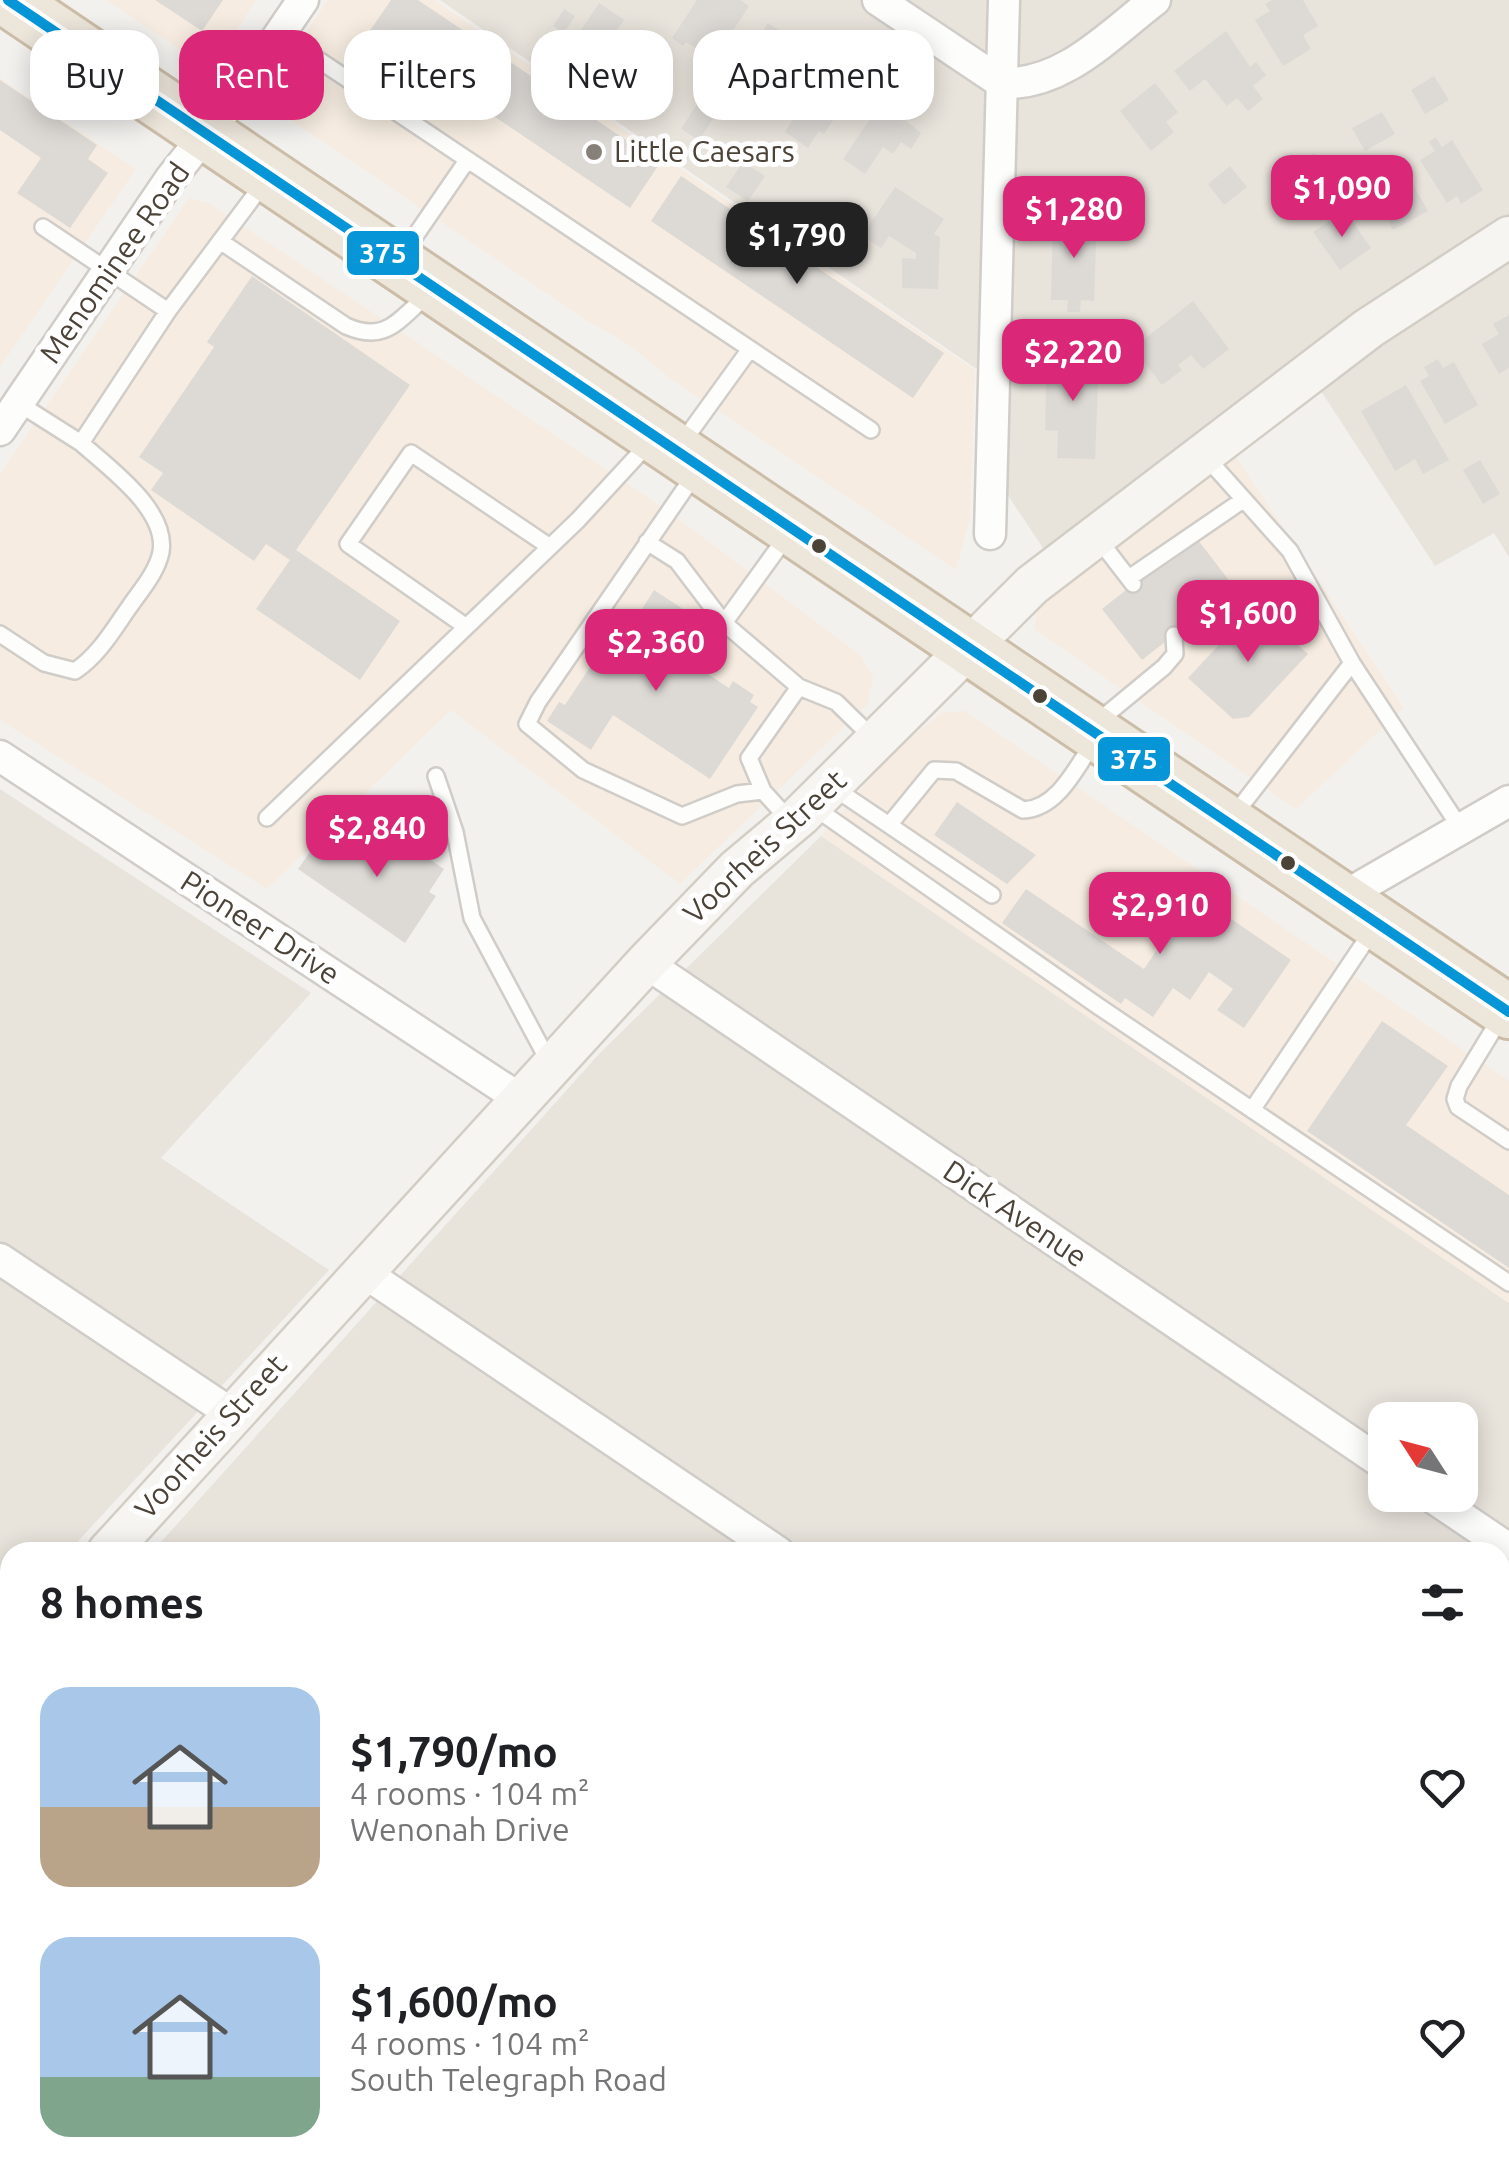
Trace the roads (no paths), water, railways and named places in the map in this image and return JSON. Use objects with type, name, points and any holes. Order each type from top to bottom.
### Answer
[{"type":"highway","points":[[13,1],[1507,1011]]},
{"type":"street","name":"Menominee Road","points":[[283,30],[303,0]]},
{"type":"street","points":[[878,0],[1002,83],[1031,82],[1060,72],[1154,0]]},
{"type":"street","points":[[990,534],[1004,0]]},
{"type":"street","name":"Menominee Road","points":[[0,430],[171,178],[216,120]]},
{"type":"street","name":"Voorheis Street","points":[[117,1542],[646,963],[737,869],[811,804],[1032,585],[1369,328],[1509,236]]},
{"type":"street","name":"Pioneer Drive","points":[[0,756],[520,1099]]},
{"type":"street","points":[[1360,911],[1461,829],[1509,802]]},
{"type":"street","name":"Dick Avenue","points":[[646,963],[1368,1453]]},
{"type":"street","points":[[0,1259],[232,1414]]},
{"type":"street","points":[[362,1271],[763,1542]]},
{"type":"street","points":[[1454,1512],[1499,1542]]},
{"type":"lane","points":[[324,64],[871,430]]},
{"type":"lane","points":[[220,241],[346,326],[366,335],[381,334],[417,275],[466,162]]},
{"type":"lane","points":[[81,443],[168,311],[269,176]]},
{"type":"lane","points":[[43,227],[168,311]]},
{"type":"lane","points":[[267,818],[550,547],[677,451],[750,350]]},
{"type":"lane","points":[[0,634],[44,663],[75,671],[92,660],[151,576],[160,556],[162,535],[152,514],[124,481],[81,443],[18,403]]},
{"type":"lane","points":[[677,451],[647,542],[527,724],[583,770],[682,816],[738,794],[762,791],[888,825],[992,894]]},
{"type":"lane","points":[[465,626],[348,544],[411,453],[550,547]]},
{"type":"lane","points":[[1204,455],[1298,563],[1352,663],[1461,829]]},
{"type":"lane","points":[[1096,536],[1131,581],[1242,500]]},
{"type":"lane","points":[[724,623],[792,529]]},
{"type":"lane","points":[[647,542],[677,561],[724,623],[798,686],[836,702],[876,741]]},
{"type":"lane","points":[[888,825],[934,770],[956,772],[1022,810],[1035,810],[1048,802],[1060,790],[1094,731],[1175,654],[1174,635]]},
{"type":"lane","points":[[1229,822],[1352,663]]},
{"type":"lane","points":[[762,791],[749,758],[798,686]]},
{"type":"lane","points":[[436,776],[455,832],[472,918],[551,1066]]},
{"type":"lane","points":[[811,804],[1509,1283]]},
{"type":"lane","points":[[1252,1110],[1360,911]]},
{"type":"lane","points":[[1507,1011],[1459,1086],[1455,1099],[1458,1107],[1509,1141]]},
{"type":"place","name":"Little Caesars","points":[[594,152]]}]
